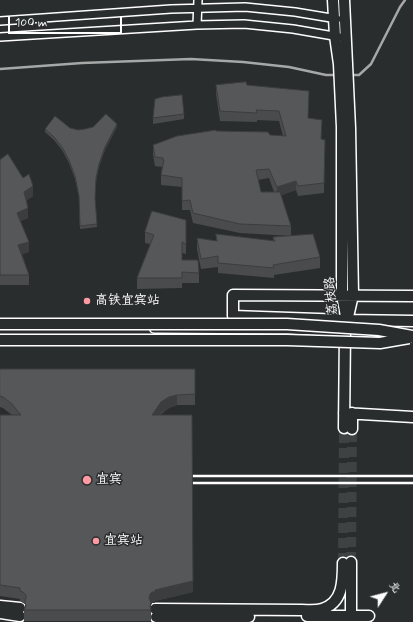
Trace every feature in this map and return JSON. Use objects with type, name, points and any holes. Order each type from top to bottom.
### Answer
[{"type":"street","points":[[197,25],[198,0]]},
{"type":"street","name":"荔枝路","points":[[333,0],[334,18],[340,37],[343,64],[346,128],[347,295],[345,333],[348,429]]},
{"type":"street","name":"荔枝路","points":[[340,37],[345,22],[344,0]]},
{"type":"street","points":[[0,21],[139,11],[244,7],[295,12],[334,18],[345,22]]},
{"type":"street","points":[[0,37],[197,25],[244,24],[271,26],[340,37]]},
{"type":"street","points":[[413,296],[233,295],[233,316],[413,321]]},
{"type":"street","points":[[0,324],[287,324],[378,330],[413,337]]},
{"type":"street","points":[[0,328],[288,330],[345,333]]},
{"type":"street","points":[[0,340],[287,340],[380,343],[413,337]]},
{"type":"street","points":[[348,413],[413,417]]},
{"type":"street","points":[[351,616],[347,563],[340,594],[333,603],[323,609],[155,613],[351,616],[369,616]]},
{"type":"street","points":[[0,606],[20,612],[0,613]]},
{"type":"building","points":[[246,82],[247,85],[309,91],[308,118],[322,120],[321,139],[325,140],[324,183],[298,186],[296,181],[277,187],[269,169],[256,170],[261,192],[280,192],[291,226],[240,224],[193,213],[190,200],[182,201],[182,178],[161,175],[164,160],[163,158],[155,157],[153,145],[177,136],[216,130],[268,132],[270,135],[286,136],[279,111],[256,110],[257,113],[220,111],[216,85]]},
{"type":"building","points":[[182,95],[184,114],[153,118],[155,99]]},
{"type":"building","points":[[106,114],[117,124],[105,147],[96,178],[95,198],[97,224],[80,226],[79,196],[75,176],[62,147],[45,129],[55,116],[70,128],[78,130],[93,127]]},
{"type":"building","points":[[8,154],[23,178],[29,174],[33,186],[24,192],[28,208],[17,213],[29,242],[18,245],[29,275],[0,275],[0,160]]},
{"type":"building","points":[[152,211],[186,220],[186,244],[182,242],[182,260],[198,260],[199,273],[182,272],[182,278],[137,278],[154,235],[145,232]]},
{"type":"building","points":[[216,234],[275,241],[273,237],[313,234],[320,257],[273,265],[274,268],[218,263],[218,256],[201,259],[197,238],[217,241]]},
{"type":"building","name":"宜宾站","points":[[0,369],[195,369],[195,394],[169,397],[161,402],[152,415],[192,415],[193,581],[152,592],[149,598],[151,610],[24,610],[26,606],[26,595],[20,591],[20,588],[0,585],[0,415],[21,415],[11,403],[0,396]]},
{"type":"waterway","points":[[351,75],[359,75],[371,64],[405,0]]},
{"type":"waterway","points":[[0,69],[82,63],[191,59],[243,62],[289,67],[326,75],[338,75]]},
{"type":"tunnel","points":[[343,563],[344,428]]},
{"type":"tunnel","points":[[351,562],[352,429]]},
{"type":"railway","points":[[181,476],[413,476]]},
{"type":"railway","points":[[181,483],[413,483]]},
{"type":"place","name":"高铁宜宾站","points":[[87,301]]},
{"type":"place","name":"宜宾","points":[[87,480]]},
{"type":"place","name":"宜宾站","points":[[96,541]]}]
